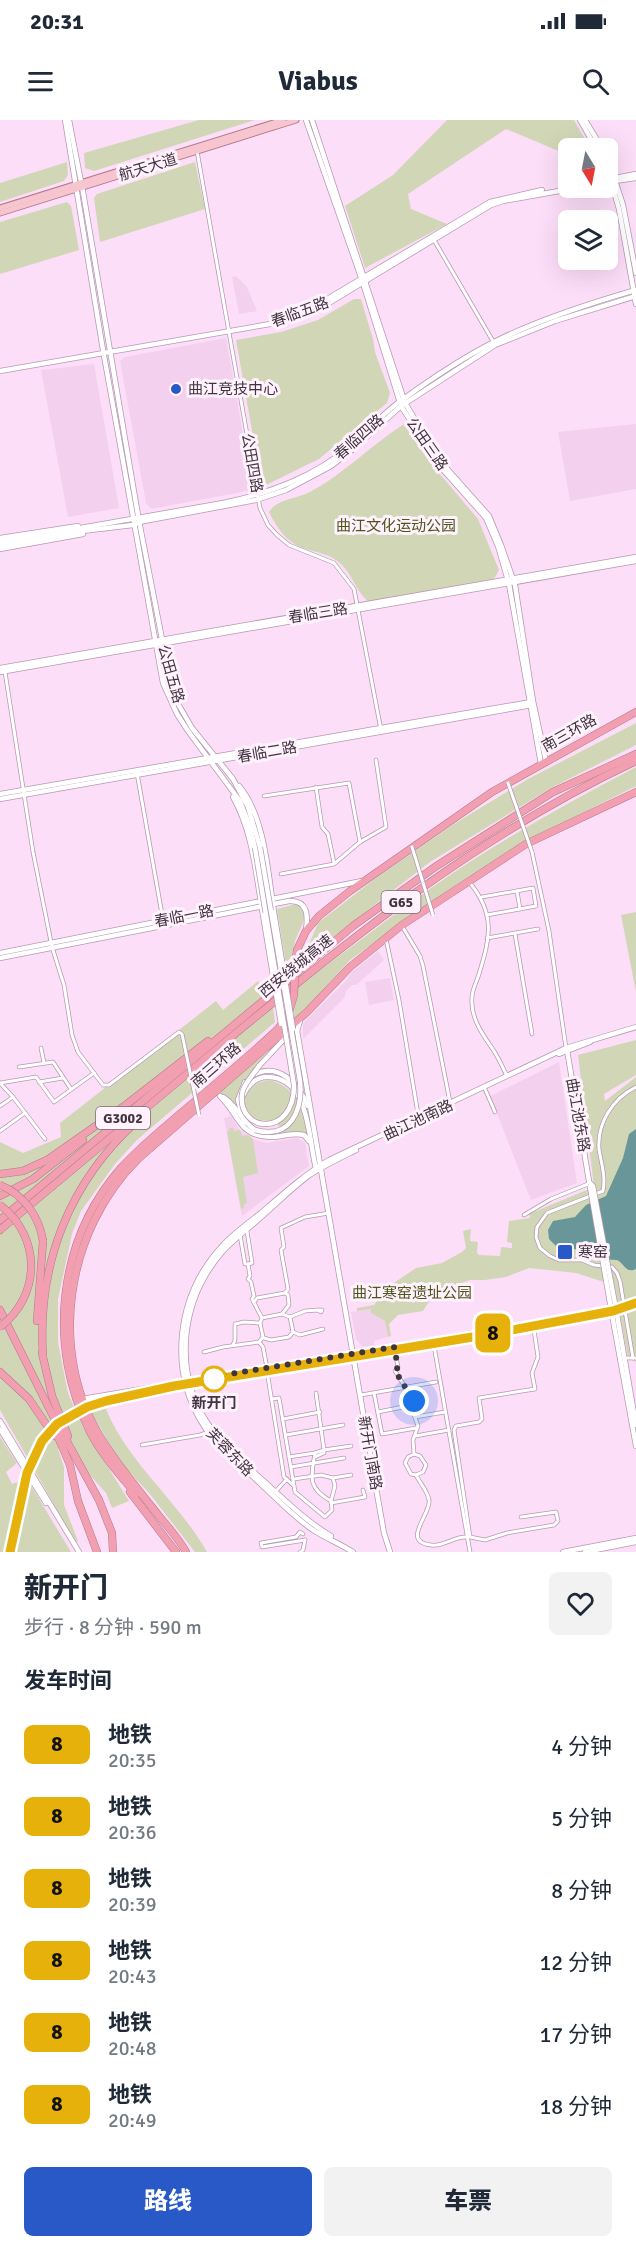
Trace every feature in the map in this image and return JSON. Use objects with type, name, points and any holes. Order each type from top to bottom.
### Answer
[{"type":"highway","name":"南三环路","points":[[184,1552],[91,1433],[78,1403],[68,1367],[64,1336],[66,1284],[77,1246],[97,1202],[122,1167],[143,1145],[277,1030],[288,1016],[294,995],[297,950],[306,931],[319,916],[367,879],[492,792],[636,712]]},
{"type":"highway","name":"西安绕城高速","points":[[0,1220],[353,926],[435,867],[553,792],[634,757]]},
{"type":"highway","name":"西安绕城高速","points":[[0,1230],[328,957],[439,874],[634,757]]},
{"type":"highway","name":"南三环路","points":[[126,1478],[104,1443],[83,1401],[73,1360],[69,1321],[77,1270],[92,1223],[111,1189],[132,1164],[307,1012],[350,967],[402,925],[526,844],[636,792]]},
{"type":"highway","name":"G65","points":[[0,1174],[23,1171],[41,1164],[127,1104],[244,1016]]},
{"type":"highway","points":[[43,1356],[41,1317],[45,1281],[60,1231],[75,1200],[93,1170],[115,1142],[187,1074]]},
{"type":"highway","points":[[0,1196],[39,1175],[127,1104]]},
{"type":"highway","points":[[0,1185],[15,1193],[28,1206],[38,1224],[43,1242],[43,1258],[37,1316],[43,1356],[52,1396],[84,1472]]},
{"type":"highway","points":[[0,1205],[12,1215],[22,1230],[29,1247],[32,1265],[25,1298],[0,1328]]},
{"type":"highway","points":[[0,1310],[70,1465],[78,1501],[97,1552]]},
{"type":"highway","points":[[0,1320],[84,1472],[106,1517],[112,1536],[113,1552]]},
{"type":"highway","points":[[0,1373],[26,1396],[47,1425],[70,1465]]},
{"type":"highway","points":[[126,1478],[137,1502],[176,1552]]},
{"type":"highway","points":[[126,1478],[150,1499],[191,1552]]},
{"type":"main road","name":"公田五路","points":[[67,120],[133,525],[159,641]]},
{"type":"main road","name":"航天大道","points":[[197,150],[282,120]]},
{"type":"main road","name":"航天大道","points":[[0,208],[296,120]]},
{"type":"main road","name":"公田三路","points":[[310,120],[402,402],[438,464],[486,518],[511,581],[544,762]]},
{"type":"main road","points":[[579,120],[590,138]]},
{"type":"main road","points":[[585,120],[596,138]]},
{"type":"main road","points":[[618,179],[636,176]]},
{"type":"main road","name":"航天大道","points":[[0,213],[79,186]]},
{"type":"main road","name":"春临五路","points":[[0,370],[228,330],[294,315],[363,280],[490,202],[558,188]]},
{"type":"main road","name":"春临五路","points":[[433,237],[496,202],[558,191]]},
{"type":"main road","points":[[618,195],[623,205],[636,273]]},
{"type":"main road","points":[[617,198],[636,304]]},
{"type":"main road","name":"春临四路","points":[[62,533],[90,525],[132,518],[139,520],[258,497],[299,480],[350,447],[402,402],[494,344],[544,321],[635,294]]},
{"type":"main road","name":"公田五路","points":[[106,351],[139,520],[159,641],[163,683],[177,714],[212,760],[225,784],[240,801],[245,812],[257,848],[301,1090],[294,1118],[279,1131],[255,1130],[244,1122],[229,1100],[220,1096]]},
{"type":"main road","name":"春临四路","points":[[62,533],[91,532],[133,525],[139,520]]},
{"type":"main road","points":[[0,538],[61,527],[90,525]]},
{"type":"main road","points":[[0,546],[91,532]]},
{"type":"main road","points":[[0,546],[62,533]]},
{"type":"main road","name":"春临三路","points":[[2,670],[636,559]]},
{"type":"main road","name":"春临二路","points":[[0,800],[24,793],[532,703]]},
{"type":"main road","name":"公田五路","points":[[212,760],[233,779],[252,814],[294,1085],[293,1100],[287,1114],[281,1120],[271,1124],[257,1122],[247,1115],[242,1099]]},
{"type":"main road","points":[[233,779],[244,792],[255,814],[262,839],[292,1017],[295,1050]]},
{"type":"main road","points":[[225,784],[245,824],[261,903],[278,1011],[287,1042]]},
{"type":"main road","name":"春临二路","points":[[0,794],[24,793]]},
{"type":"main road","name":"春临一路","points":[[0,956],[272,901],[367,879]]},
{"type":"main road","name":"春临一路","points":[[272,901],[292,900],[302,904],[306,912],[306,931]]},
{"type":"main road","points":[[242,1099],[243,1090],[259,1066],[307,1012]]},
{"type":"main road","points":[[298,1024],[297,1031],[319,1167]]},
{"type":"main road","name":"曲江池南路","points":[[419,1119],[450,1102],[566,1049],[636,1028]]},
{"type":"main road","name":"曲江池东路","points":[[566,1049],[636,1446]]},
{"type":"main road","points":[[244,1122],[238,1106],[241,1088],[252,1075],[266,1071],[283,1074],[294,1083],[304,1097],[312,1119]]},
{"type":"main road","name":"曲江池南路","points":[[223,1248],[319,1167],[507,1077]]},
{"type":"main road","points":[[242,1099],[246,1089],[253,1082],[263,1078],[273,1078],[287,1084],[295,1092],[307,1117],[312,1150]]},
{"type":"main road","points":[[206,1099],[220,1096],[240,1124],[250,1133],[261,1137],[298,1133],[304,1135],[319,1167]]},
{"type":"main road","name":"曲江池南路","points":[[223,1248],[319,1167]]},
{"type":"main road","name":"新开门南路","points":[[319,1167],[329,1213],[384,1533],[390,1552]]},
{"type":"main road","name":"芙蓉东路","points":[[223,1248],[206,1274],[189,1312],[184,1345],[192,1403],[218,1444],[310,1527],[345,1550],[353,1552]]},
{"type":"main road","points":[[83,1401],[613,1309]]},
{"type":"main road","name":"曲江池东路","points":[[622,1359],[636,1425]]},
{"type":"main road","name":"芙蓉东路","points":[[188,1383],[199,1408],[221,1441],[316,1527],[359,1552]]},
{"type":"main road","points":[[0,1420],[78,1552]]},
{"type":"main road","points":[[0,1429],[78,1552]]},
{"type":"main road","points":[[563,1552],[636,1540]]},
{"type":"main road","points":[[585,1552],[636,1540]]},
{"type":"street","name":"公田四路","points":[[197,150],[260,508],[268,525],[289,546],[334,563],[354,590],[381,729]]},
{"type":"street","points":[[433,237],[494,344]]},
{"type":"street","points":[[2,670],[51,945],[64,985],[72,1035],[78,1052],[103,1085],[109,1085],[179,1032],[182,1034],[200,1115]]},
{"type":"street","points":[[281,874],[334,864],[360,842],[386,827],[376,760]]},
{"type":"street","points":[[137,773],[163,922]]},
{"type":"street","points":[[264,796],[349,783],[360,842]]},
{"type":"street","points":[[508,783],[532,852],[549,931],[566,1049]]},
{"type":"street","points":[[316,787],[322,827],[328,834],[334,864]]},
{"type":"street","points":[[412,847],[433,915]]},
{"type":"street","points":[[469,881],[482,897],[487,915],[487,938],[472,997],[474,1017],[481,1034],[494,1052],[507,1077]]},
{"type":"street","points":[[482,897],[533,888],[536,906],[487,915]]},
{"type":"street","points":[[517,891],[520,909]]},
{"type":"street","points":[[402,925],[420,956],[423,966],[450,1102]]},
{"type":"street","points":[[487,938],[538,929]]},
{"type":"street","points":[[515,934],[532,1034]]},
{"type":"street","points":[[385,938],[399,1000],[419,1119]]},
{"type":"street","points":[[41,1048],[44,1064]]},
{"type":"street","points":[[19,1067],[53,1062],[71,1089]]},
{"type":"street","points":[[0,1083],[36,1077],[54,1102],[94,1073]]},
{"type":"street","points":[[39,1082],[63,1077]]},
{"type":"street","points":[[0,1083],[13,1096],[45,1139]]},
{"type":"street","points":[[622,1359],[635,1358],[620,1281],[615,1270],[582,1260],[552,1257],[540,1248],[536,1233],[539,1223],[547,1213],[603,1191],[604,1176],[599,1148],[603,1123],[611,1107],[636,1087]]},
{"type":"street","points":[[485,1089],[495,1112]]},
{"type":"street","points":[[0,1106],[13,1096]]},
{"type":"street","points":[[0,1131],[25,1113]]},
{"type":"street","points":[[524,1215],[551,1199],[590,1185]]},
{"type":"street","points":[[255,1299],[285,1293],[288,1289],[281,1250],[284,1247],[280,1228],[305,1217],[329,1213]]},
{"type":"street","points":[[247,1230],[252,1263],[248,1264]]},
{"type":"street","points":[[240,1235],[245,1264],[248,1264],[250,1275],[248,1279],[251,1281],[262,1318],[260,1323],[263,1338]]},
{"type":"street","points":[[282,1314],[289,1305],[288,1295],[285,1293]]},
{"type":"street","points":[[262,1318],[282,1314],[290,1317],[305,1311],[318,1310]]},
{"type":"street","points":[[263,1338],[271,1340],[289,1337],[293,1332],[290,1317]]},
{"type":"street","points":[[232,1346],[235,1340],[235,1324],[260,1323]]},
{"type":"street","points":[[521,1517],[556,1512],[558,1521],[554,1525],[507,1533],[485,1540],[470,1537],[454,1430],[456,1426],[479,1422],[482,1419],[479,1398],[535,1389],[532,1373],[538,1357],[533,1323]]},
{"type":"street","points":[[293,1332],[300,1335],[323,1329]]},
{"type":"street","points":[[204,1352],[259,1342],[263,1338]]},
{"type":"street","points":[[433,1340],[470,1552]]},
{"type":"street","points":[[259,1342],[263,1347],[284,1477],[294,1486]]},
{"type":"street","points":[[394,1347],[398,1367],[395,1371],[414,1401],[412,1409],[417,1428],[414,1436],[414,1454]]},
{"type":"street","points":[[360,1396],[436,1382]]},
{"type":"street","points":[[316,1393],[324,1450]]},
{"type":"street","points":[[375,1393],[382,1434],[417,1428]]},
{"type":"street","points":[[272,1399],[279,1398],[295,1492],[325,1517],[332,1510],[331,1502],[335,1486],[333,1478]]},
{"type":"street","points":[[378,1412],[413,1405]]},
{"type":"street","points":[[283,1419],[320,1412]]},
{"type":"street","points":[[415,1417],[446,1412]]},
{"type":"street","points":[[286,1435],[343,1425]]},
{"type":"street","points":[[414,1436],[449,1430]]},
{"type":"street","points":[[142,1445],[200,1436],[209,1432]]},
{"type":"street","points":[[289,1457],[315,1455],[324,1453],[324,1450],[351,1446]]},
{"type":"street","points":[[414,1454],[420,1456],[426,1465],[423,1472],[416,1475],[411,1474],[405,1463],[408,1457],[414,1454]]},
{"type":"street","points":[[315,1455],[311,1476],[319,1495],[331,1502],[365,1497],[363,1490]]},
{"type":"street","points":[[291,1467],[344,1458]]},
{"type":"street","points":[[293,1479],[321,1475],[333,1478],[351,1475]]},
{"type":"street","points":[[416,1475],[429,1500],[429,1511],[418,1526],[418,1538],[429,1545],[436,1545],[460,1536],[467,1537]]},
{"type":"street","points":[[275,1492],[287,1479]]},
{"type":"street","points":[[305,1540],[262,1547],[261,1543],[296,1537],[310,1527]]},
{"type":"street","points":[[300,1552],[303,1550],[305,1540],[303,1534]]},
{"type":"shaded area","points":[[236,276],[247,287],[257,311],[239,314],[232,277]]},
{"type":"shaded area","points":[[226,338],[253,490],[151,509],[146,503],[120,361],[125,357]]},
{"type":"shaded area","points":[[94,364],[119,508],[68,517],[41,370]]},
{"type":"shaded area","points":[[636,424],[636,489],[570,501],[558,432]]},
{"type":"shaded area","points":[[378,951],[384,960],[356,985],[352,985],[346,991],[345,997],[303,1039],[303,1023],[345,982],[352,972]]},
{"type":"shaded area","points":[[390,978],[394,1000],[369,1005],[365,982]]},
{"type":"shaded area","points":[[559,1062],[577,1183],[531,1200],[490,1096]]},
{"type":"shaded area","points":[[231,1116],[239,1129],[253,1139],[266,1143],[296,1138],[305,1142],[309,1166],[242,1216],[224,1118]]},
{"type":"shaded area","points":[[636,1129],[636,1269],[630,1270],[617,1260],[596,1259],[584,1249],[569,1252],[556,1246],[549,1239],[548,1230],[553,1221],[575,1217],[586,1205],[606,1196],[623,1158],[629,1134]]},
{"type":"shaded area","points":[[371,1309],[372,1313],[385,1321],[388,1337],[374,1341],[374,1345],[363,1347],[356,1339],[351,1312]]},
{"type":"green space","points":[[199,120],[255,120],[94,171],[85,168],[84,153]]},
{"type":"green space","points":[[447,120],[574,120],[584,138],[558,138],[558,151],[506,129],[408,194],[411,209],[447,224],[365,268],[345,206],[393,175]]},
{"type":"green space","points":[[67,162],[68,175],[64,181],[0,202],[0,183]]},
{"type":"green space","points":[[195,162],[205,209],[100,242],[94,198],[97,194]]},
{"type":"green space","points":[[67,202],[71,206],[79,250],[0,274],[0,222]]},
{"type":"green space","points":[[354,299],[361,299],[375,352],[390,393],[387,403],[319,459],[262,487],[236,340],[281,332],[318,320]]},
{"type":"green space","name":"曲江文化运动公园","points":[[404,424],[428,460],[478,519],[499,570],[494,579],[369,602],[341,564],[328,556],[292,542],[279,529],[269,512],[277,504],[322,485]]},
{"type":"green space","points":[[636,723],[636,745],[551,788],[430,862],[302,961],[318,923],[376,878],[454,824],[528,779]]},
{"type":"green space","points":[[636,767],[636,786],[513,848],[448,890],[350,960],[294,1018],[298,987],[397,912],[506,840]]},
{"type":"green space","points":[[300,905],[303,910],[304,919],[294,944],[291,962],[286,965],[277,909]]},
{"type":"green space","points":[[636,912],[636,992],[621,915]]},
{"type":"green space","points":[[258,981],[273,1008],[275,1022],[137,1140],[115,1164],[81,1211],[72,1234],[58,1299],[58,1342],[68,1393],[83,1427],[129,1501],[112,1508],[106,1493],[82,1466],[73,1443],[58,1449],[64,1467],[64,1505],[78,1541],[76,1543],[0,1410],[0,1142],[23,1153],[61,1137],[60,1123],[216,1001],[223,1010]]},
{"type":"green space","name":"曲江寒窑遗址公园","points":[[636,1040],[636,1075],[604,1094],[605,1101],[636,1077],[636,1362],[628,1358],[615,1288],[576,1273],[529,1268],[506,1277],[470,1280],[435,1292],[423,1311],[398,1315],[389,1324],[391,1336],[388,1337],[385,1321],[371,1313],[371,1309],[357,1311],[357,1308],[374,1305],[385,1289],[416,1268],[442,1263],[462,1252],[466,1248],[463,1231],[471,1229],[470,1241],[478,1242],[477,1253],[479,1255],[500,1256],[501,1247],[512,1248],[512,1243],[507,1242],[509,1221],[530,1218],[529,1214],[594,1187],[578,1055]]},
{"type":"green space","points":[[280,1042],[245,1081],[237,1099],[236,1108],[229,1098],[216,1094]]},
{"type":"green space","points":[[268,1080],[285,1087],[297,1100],[305,1117],[307,1135],[296,1132],[283,1134],[275,1120],[264,1121],[255,1118],[249,1112],[245,1105],[245,1098],[249,1090],[256,1084]]},
{"type":"green space","points":[[229,1128],[233,1128],[234,1131],[240,1130],[242,1136],[248,1135],[253,1139],[258,1173],[243,1177],[247,1203],[241,1209],[227,1132]]},
{"type":"green space","points":[[104,1404],[125,1444],[195,1533],[207,1552],[195,1552],[149,1493],[121,1463],[90,1411],[95,1406]]},
{"type":"green space","points":[[0,1437],[17,1463],[6,1472],[12,1484],[27,1479],[71,1552],[0,1552]]},
{"type":"metro line","name":"8","points":[[10,1552],[21,1495],[34,1456],[42,1441],[57,1424],[87,1407],[174,1386],[491,1334],[613,1311],[636,1303]]},
{"type":"place","name":"曲江竞技中心","points":[[176,389]]},
{"type":"place","name":"寒窑","points":[[565,1252]]},
{"type":"place","name":"新开门","points":[[214,1379]]},
{"type":"route","points":[[214,1379],[218,1376],[341,1354],[394,1347],[398,1367],[395,1371],[412,1394],[414,1401]]}]
